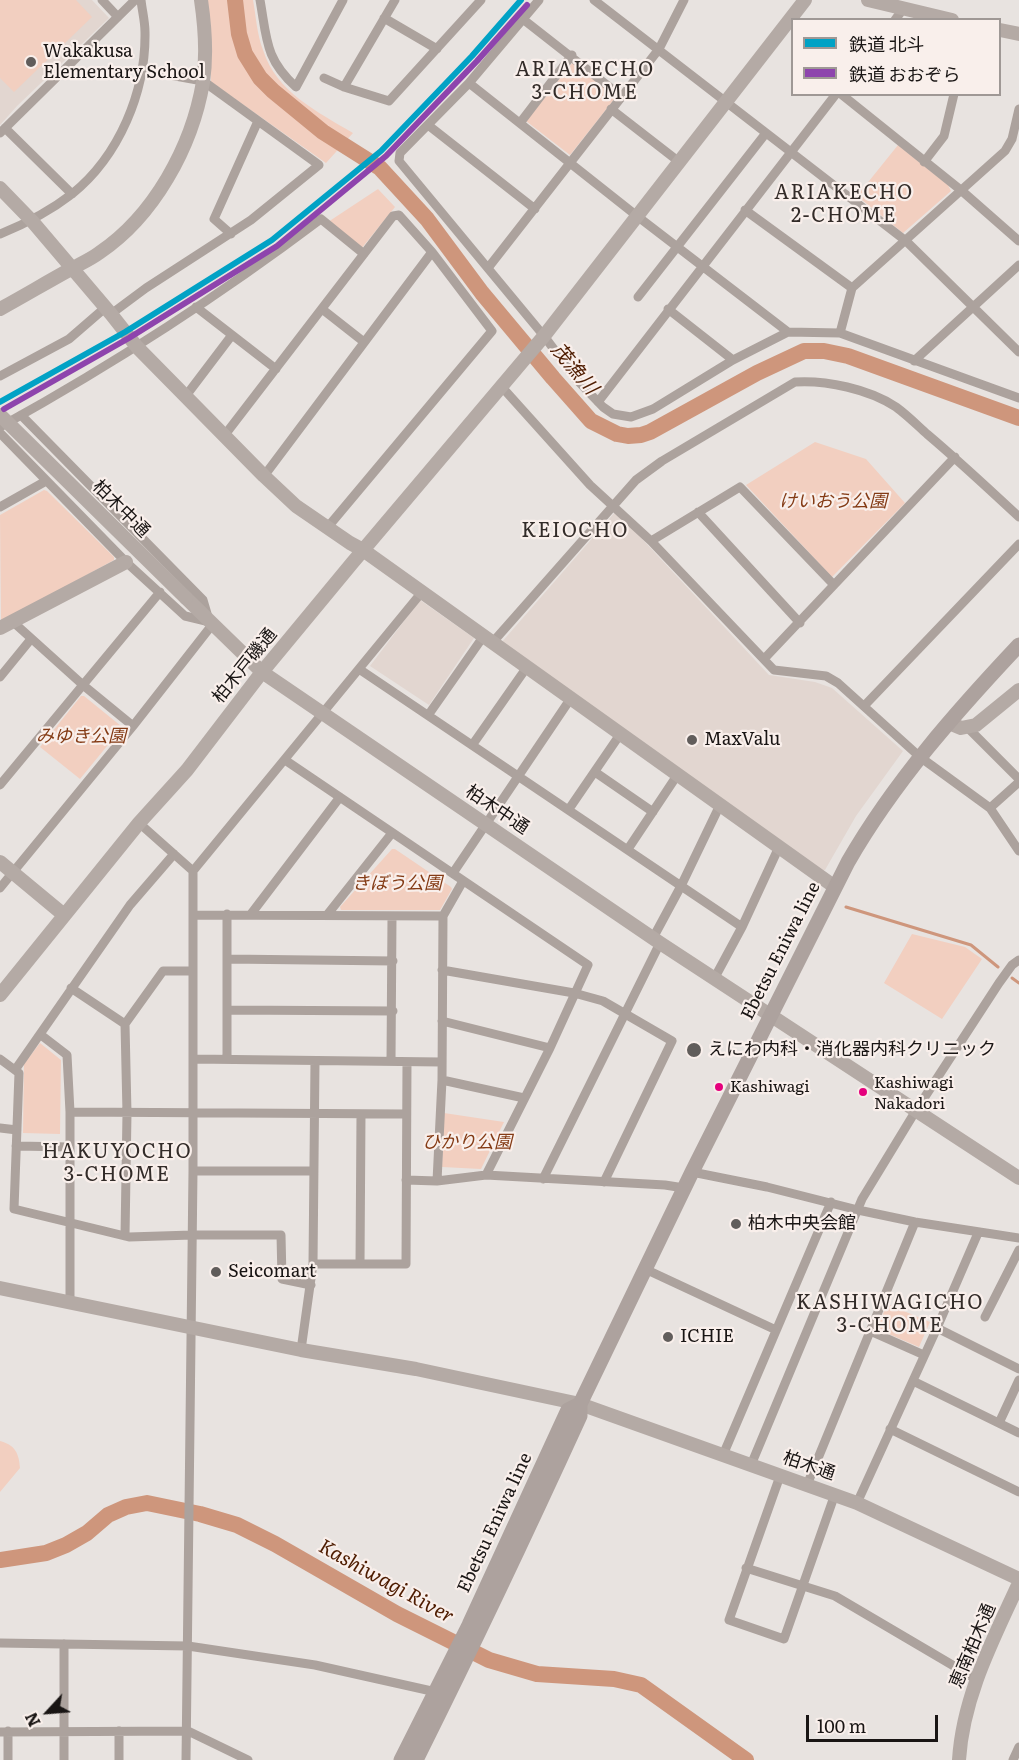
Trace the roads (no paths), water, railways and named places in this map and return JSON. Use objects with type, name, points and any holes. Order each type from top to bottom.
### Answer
[{"type":"main road","name":"Ebetsu Eniwa line","points":[[416,1760],[459,1660],[580,1416],[580,1404],[684,1188],[835,887],[863,837],[920,757],[1019,645]]},
{"type":"main road","name":"Ebetsu Eniwa line","points":[[401,1760],[436,1692],[459,1660]]},
{"type":"street","points":[[102,0],[118,17]]},
{"type":"street","points":[[72,194],[2,130],[135,0]]},
{"type":"street","points":[[0,234],[32,221],[72,194],[108,154],[134,103],[142,70],[145,32],[141,0]]},
{"type":"street","points":[[0,309],[99,253],[129,228],[153,199],[170,173],[185,142],[203,81],[206,33],[201,0]]},
{"type":"street","points":[[260,0],[268,48],[280,72],[296,87],[341,1]]},
{"type":"street","points":[[344,87],[395,0]]},
{"type":"street","points":[[324,78],[344,87],[389,101],[479,0]]},
{"type":"street","points":[[539,0],[469,83],[400,153],[399,161],[488,268],[541,339],[598,402],[613,414],[631,417],[653,409],[733,360],[788,333],[840,333],[1018,396]]},
{"type":"street","points":[[594,0],[906,241],[1019,352]]},
{"type":"street","name":"柏木戸磯通","points":[[0,995],[139,823],[187,770],[262,672],[541,339],[805,0]]},
{"type":"street","points":[[868,0],[897,9],[942,18]]},
{"type":"street","points":[[488,268],[659,49],[681,1]]},
{"type":"street","points":[[384,18],[437,49]]},
{"type":"street","points":[[524,20],[621,96]]},
{"type":"street","points":[[1001,30],[1019,34]]},
{"type":"street","points":[[520,123],[572,56]]},
{"type":"street","points":[[0,376],[69,339],[231,234],[319,165],[203,81],[142,70]]},
{"type":"street","points":[[469,83],[788,333]]},
{"type":"street","points":[[598,402],[834,96]]},
{"type":"street","points":[[843,96],[962,191],[1019,241]]},
{"type":"street","points":[[924,162],[944,136],[954,96]]},
{"type":"street","points":[[611,109],[678,161]]},
{"type":"street","points":[[840,333],[852,288],[1016,142],[1019,109]]},
{"type":"street","points":[[231,234],[214,219],[258,122]]},
{"type":"street","points":[[428,125],[535,209]]},
{"type":"street","points":[[638,297],[766,133]]},
{"type":"street","points":[[0,188],[32,221],[137,347],[296,506],[363,550],[835,887]]},
{"type":"street","points":[[745,210],[852,288]]},
{"type":"street","points":[[224,436],[393,216],[399,215],[432,252],[492,331],[327,528]]},
{"type":"street","points":[[0,427],[137,347],[260,265],[321,219],[364,254]]},
{"type":"street","points":[[264,476],[432,252]]},
{"type":"street","points":[[914,361],[1019,265]]},
{"type":"street","points":[[196,307],[276,369]]},
{"type":"street","points":[[322,309],[364,342]]},
{"type":"street","points":[[668,309],[733,360]]},
{"type":"street","points":[[185,397],[232,335]]},
{"type":"street","points":[[429,714],[488,640],[636,480],[662,461],[795,382],[832,383],[894,406],[1019,517]]},
{"type":"street","points":[[501,386],[590,485],[651,541],[774,670],[826,676],[838,683],[920,757],[990,808],[1019,851]]},
{"type":"street","name":"柏木中通","points":[[0,415],[262,672],[769,1016],[915,1112],[1017,1171]]},
{"type":"street","points":[[21,415],[202,600],[211,623]]},
{"type":"street","points":[[0,433],[126,562],[185,616],[211,623]]},
{"type":"street","points":[[764,659],[955,458]]},
{"type":"street","points":[[0,507],[46,481]]},
{"type":"street","points":[[651,541],[740,487],[834,585]]},
{"type":"street","points":[[698,512],[800,623]]},
{"type":"street","points":[[864,705],[1019,544]]},
{"type":"street","points":[[6,625],[126,562]]},
{"type":"street","points":[[0,785],[160,592]]},
{"type":"street","points":[[186,1760],[193,1171],[193,871],[422,592]]},
{"type":"street","points":[[0,888],[133,726],[211,623]]},
{"type":"street","points":[[6,625],[31,639],[133,726]]},
{"type":"street","points":[[0,677],[31,639]]},
{"type":"street","points":[[473,744],[527,667]]},
{"type":"street","points":[[359,669],[742,927]]},
{"type":"street","points":[[949,723],[961,728],[976,725],[1019,690]]},
{"type":"street","points":[[453,873],[571,698]]},
{"type":"street","points":[[968,728],[1019,781],[990,808]]},
{"type":"street","points":[[569,809],[621,733]]},
{"type":"street","points":[[285,760],[588,965],[550,1048],[486,1175]]},
{"type":"street","points":[[595,772],[653,812]]},
{"type":"street","points":[[628,849],[678,774]]},
{"type":"street","points":[[251,914],[340,797]]},
{"type":"street","points":[[543,1179],[625,1014],[681,886],[720,805]]},
{"type":"street","points":[[139,823],[193,871]]},
{"type":"street","points":[[327,915],[392,833]]},
{"type":"street","points":[[714,979],[780,847]]},
{"type":"street","points":[[15,1070],[130,905],[174,854]]},
{"type":"street","points":[[0,862],[64,915]]},
{"type":"street","points":[[437,1181],[442,1080],[443,916],[463,881]]},
{"type":"street","points":[[227,914],[227,1059]]},
{"type":"street","points":[[194,915],[443,916]]},
{"type":"street","points":[[391,1061],[392,916]]},
{"type":"street","points":[[228,959],[393,962]]},
{"type":"street","points":[[751,1465],[862,1199],[915,1112],[999,983],[1012,965],[1019,960]]},
{"type":"street","points":[[442,970],[574,993],[603,1001],[672,1041],[604,1182]]},
{"type":"street","points":[[125,1236],[127,1113],[125,1024],[163,971],[192,971]]},
{"type":"street","points":[[71,988],[125,1024]]},
{"type":"street","points":[[228,1010],[393,1011]]},
{"type":"street","points":[[442,1020],[550,1048]]},
{"type":"street","points":[[41,1035],[67,1055],[71,1223],[70,1302]]},
{"type":"street","points":[[0,1059],[19,1073],[14,1209],[125,1236],[281,1235],[282,1279],[311,1285]]},
{"type":"street","points":[[193,1059],[441,1062]]},
{"type":"street","points":[[301,1350],[313,1264],[315,1061]]},
{"type":"street","points":[[313,1264],[406,1264],[407,1062]]},
{"type":"street","points":[[442,1080],[524,1098]]},
{"type":"street","points":[[69,1112],[406,1114]]},
{"type":"street","points":[[360,1263],[361,1114]]},
{"type":"street","points":[[0,1128],[17,1130]]},
{"type":"street","points":[[16,1146],[70,1147]]},
{"type":"street","points":[[193,1171],[313,1171]]},
{"type":"street","points":[[692,1172],[915,1222],[1019,1238]]},
{"type":"street","points":[[406,1180],[437,1181],[486,1175],[684,1188]]},
{"type":"street","points":[[723,1455],[831,1202]]},
{"type":"street","points":[[807,1485],[915,1222]]},
{"type":"street","points":[[857,1503],[978,1233]]},
{"type":"street","points":[[985,1317],[1019,1251]]},
{"type":"street","points":[[645,1269],[776,1330]]},
{"type":"street","name":"柏木通","points":[[0,1288],[301,1350],[416,1369],[580,1404],[835,1494],[1019,1581]]},
{"type":"street","points":[[937,1328],[1019,1369]]},
{"type":"street","points":[[870,1331],[924,1354]]},
{"type":"street","points":[[999,1423],[1019,1380]]},
{"type":"street","points":[[913,1381],[1019,1432]]},
{"type":"street","points":[[890,1429],[1019,1492]]},
{"type":"street","points":[[780,1476],[729,1620],[784,1640],[835,1494]]},
{"type":"street","points":[[746,1568],[835,1596],[976,1679]]},
{"type":"street","name":"恵南柏木通","points":[[959,1760],[963,1724],[976,1679],[1019,1581]]},
{"type":"street","points":[[0,1643],[188,1646],[315,1665],[436,1692]]},
{"type":"street","points":[[64,1644],[64,1760]]},
{"type":"street","points":[[118,1760],[119,1731]]},
{"type":"street","points":[[8,1760],[4,1732],[188,1731],[248,1760]]},
{"type":"street","points":[[1013,1760],[1019,1747]]},
{"type":"waterway","name":"茂漁川","points":[[235,0],[239,34],[245,54],[260,78],[323,132],[380,168],[427,219],[482,293],[591,421],[617,434],[641,435],[757,373],[804,351],[824,351],[848,356],[1019,418]]},
{"type":"waterway","points":[[846,907],[971,945],[998,967]]},
{"type":"waterway","points":[[1012,978],[1019,983]]},
{"type":"waterway","name":"Kashiwagi River","points":[[0,1560],[46,1553],[66,1545],[87,1533],[108,1515],[126,1507],[147,1503],[200,1514],[237,1525],[275,1544],[397,1614],[489,1660],[537,1674],[614,1679],[641,1685],[746,1760]]},
{"type":"rail line","name":"北斗","points":[[0,402],[125,332],[272,240],[381,151],[472,56],[521,0]]},
{"type":"rail line","name":"おおぞら","points":[[4,409],[129,338],[277,246],[386,156],[527,5]]},
{"type":"place","name":"Wakakusa Elementary School","points":[[31,62]]},
{"type":"place","name":"MaxValu","points":[[692,740]]},
{"type":"place","name":"えにわ内科・消化器内科クリニック","points":[[694,1050]]},
{"type":"place","name":"Kashiwagi","points":[[719,1087]]},
{"type":"place","name":"Kashiwagi Nakadori","points":[[863,1092]]},
{"type":"place","name":"柏木中央会館","points":[[736,1224]]},
{"type":"place","name":"Seicomart","points":[[216,1272]]},
{"type":"place","name":"ICHIE","points":[[668,1337]]},
{"type":"district","name":"ARIAKECHO 3-CHOME","points":[[585,82]]},
{"type":"district","name":"ARIAKECHO 2-CHOME","points":[[844,204]]},
{"type":"district","name":"KEIOCHO","points":[[575,531]]},
{"type":"district","name":"HAKUYOCHO 3-CHOME","points":[[117,1164]]},
{"type":"district","name":"KASHIWAGICHO 3-CHOME","points":[[890,1314]]},
{"type":"park label","name":"けいおう公園","points":[[833,502]]},
{"type":"park label","name":"みゆき公園","points":[[81,737]]},
{"type":"park label","name":"きぼう公園","points":[[397,884]]},
{"type":"park label","name":"ひかり公園","points":[[467,1143]]}]
